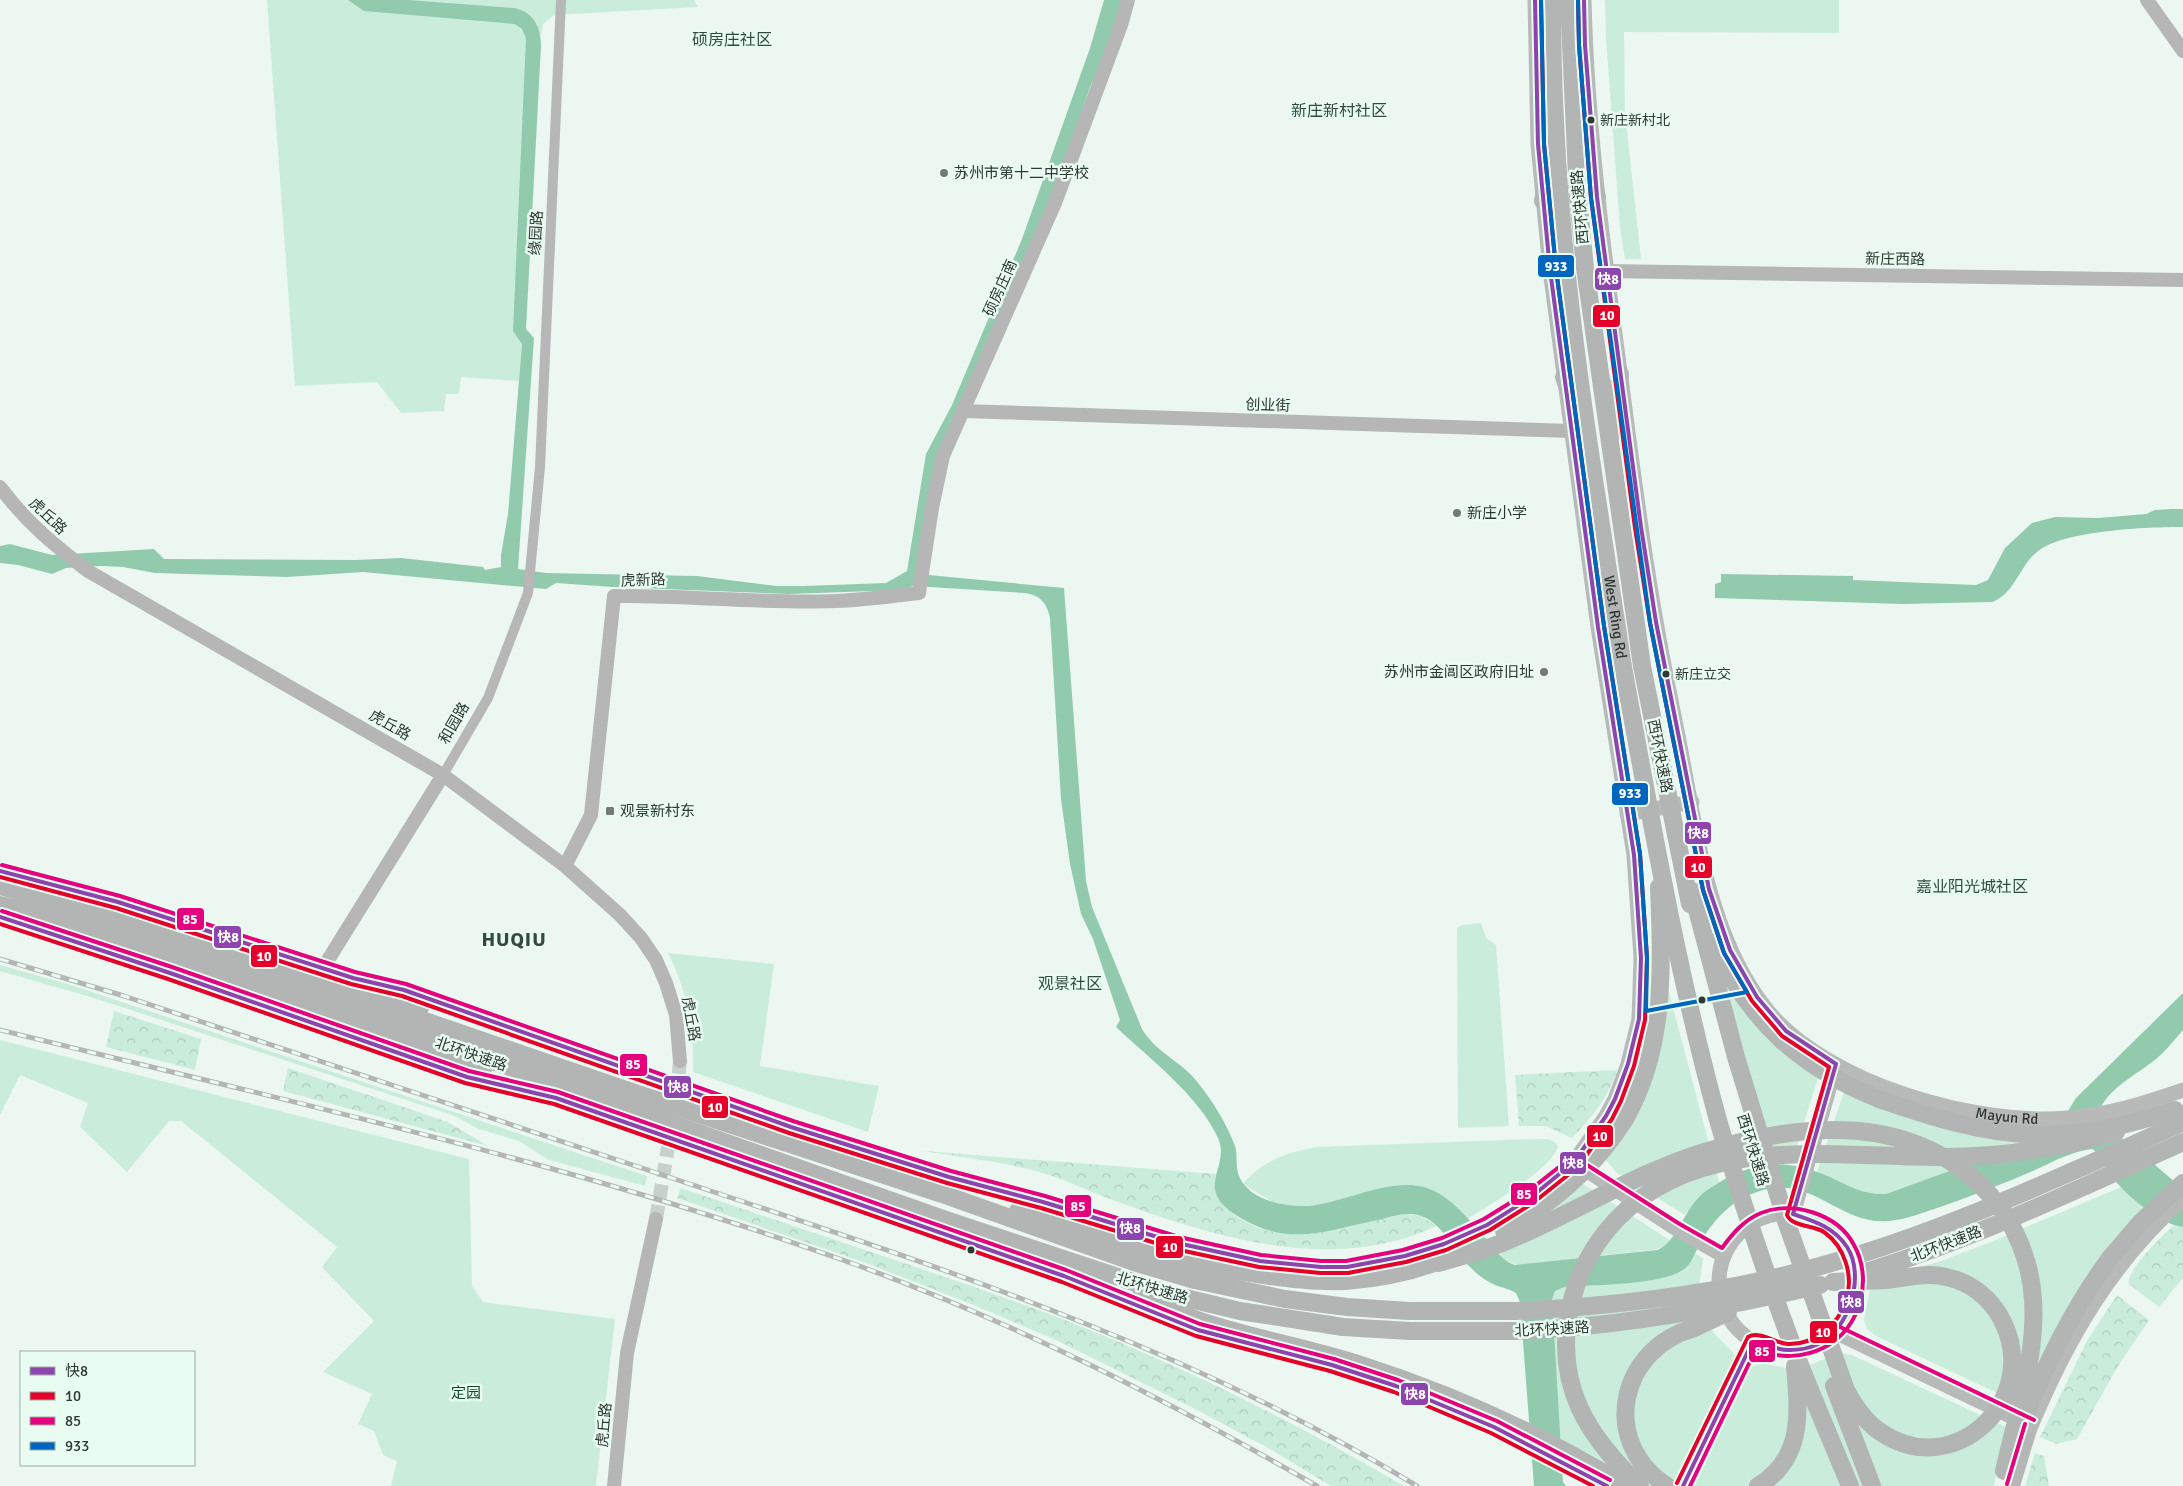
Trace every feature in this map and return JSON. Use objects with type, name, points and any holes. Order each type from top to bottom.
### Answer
[{"type":"highway","name":"West Ring Rd","points":[[1552,0],[1556,130],[1566,268],[1623,667]]},
{"type":"highway","name":"西环快速路","points":[[1569,0],[1578,198],[1585,268],[1642,666],[1681,863],[1702,965],[1742,1118],[1796,1282],[1872,1486]]},
{"type":"highway","points":[[1574,126],[1597,197]]},
{"type":"highway","points":[[1543,201],[1556,130]]},
{"type":"highway","points":[[1614,472],[1620,374]]},
{"type":"highway","points":[[1564,376],[1591,451]]},
{"type":"highway","name":"西环快速路","points":[[1623,667],[1681,972],[1718,1120],[1752,1232],[1793,1348],[1850,1486]]},
{"type":"highway","points":[[1681,863],[1725,967],[1752,1009],[1788,1048],[1838,1082],[1907,1109],[1993,1131],[2054,1135],[2180,1113]]},
{"type":"highway","points":[[1438,1263],[1501,1232],[1551,1200],[1595,1159],[1612,1139],[1630,1111],[1648,1067],[1657,1026],[1661,974],[1659,864]]},
{"type":"highway","name":"北环快速路","points":[[0,886],[948,1196],[1134,1262],[1242,1291],[1307,1302],[1376,1309],[1515,1311],[1564,1309],[1676,1296],[1745,1283],[1830,1264],[1947,1224],[2136,1143],[2180,1113]]},
{"type":"highway","points":[[1692,891],[1736,1057],[1786,1221],[1849,1396],[1864,1417],[1881,1433],[1901,1443],[1917,1446],[1935,1447],[1958,1441],[1980,1429],[1994,1414],[2005,1398],[2010,1383],[2012,1368],[2011,1347],[2001,1317],[1991,1303],[1977,1290],[1959,1281],[1932,1275],[1833,1282]]},
{"type":"highway","name":"北环快速路","points":[[0,905],[166,941],[545,1079],[936,1217],[1204,1304],[1281,1318],[1377,1330],[1514,1331],[1617,1324],[1750,1302],[1882,1268],[1970,1235],[2183,1142]]},
{"type":"highway","points":[[7,919],[185,971],[456,1062],[545,1079]]},
{"type":"highway","points":[[353,978],[400,999],[552,1054],[632,1092]]},
{"type":"highway","points":[[1640,1486],[1604,1449],[1588,1425],[1574,1392],[1565,1348],[1571,1303],[1583,1266],[1608,1229],[1630,1206],[1678,1178],[1706,1167],[1750,1159],[1799,1154],[1948,1157],[1988,1155],[2060,1146],[2113,1124]]},
{"type":"highway","points":[[948,1196],[1056,1219],[1192,1262],[1285,1279],[1315,1282],[1347,1282],[1386,1277],[1503,1242],[1652,1172],[1718,1148],[1782,1135],[1821,1130],[1872,1132],[1915,1143],[1937,1153],[1960,1167],[1992,1198],[2012,1227],[2021,1247],[2028,1271],[2034,1306],[2031,1341],[2006,1481]]},
{"type":"highway","points":[[2006,1481],[2040,1382],[2083,1297],[2125,1239],[2158,1204],[2183,1183]]},
{"type":"highway","points":[[1061,1258],[1200,1321],[1363,1366],[1457,1401],[1530,1434],[1625,1486]]},
{"type":"highway","points":[[1667,1486],[1653,1475],[1643,1463],[1628,1435],[1625,1404],[1632,1379],[1643,1361],[1662,1342],[1750,1302]]},
{"type":"highway","points":[[1758,1486],[1780,1467],[1790,1450],[1796,1434],[1799,1411],[1793,1348]]},
{"type":"main road","points":[[0,871],[146,910],[353,978],[404,990],[791,1127],[949,1177],[1044,1202],[1111,1224],[1202,1250],[1260,1261],[1321,1267],[1347,1267],[1405,1256],[1444,1244],[1487,1226],[1530,1198],[1574,1162],[1599,1127],[1615,1099],[1628,1064],[1637,1034],[1640,1003],[1641,958],[1638,899],[1553,298],[1538,144],[1535,0]]},
{"type":"main road","name":"Mayun Rd","points":[[1584,0],[1585,45],[1597,197],[1620,374],[1656,622],[1709,889],[1730,950],[1748,982],[1769,1012],[1786,1031],[1836,1064],[1894,1090],[1945,1106],[1996,1117],[2069,1118],[2113,1124],[2130,1108],[2183,1090]]},
{"type":"main road","points":[[1627,814],[1692,802]]},
{"type":"main road","points":[[7,919],[467,1077],[556,1098],[743,1162],[1064,1276],[1198,1330],[1332,1365],[1396,1386],[1494,1426],[1607,1486]]},
{"type":"main road","points":[[1795,1208],[1836,1064]]},
{"type":"main road","points":[[1574,1162],[1674,1228],[1724,1256]]},
{"type":"main road","points":[[1835,1332],[2031,1426],[2061,1360],[2092,1305],[2124,1260],[2158,1221],[2183,1199]]},
{"type":"main road","points":[[1795,1208],[1826,1225],[1845,1244],[1853,1260],[1857,1277],[1856,1294],[1850,1311],[1835,1332],[1820,1343],[1795,1350],[1769,1348],[1753,1341],[1737,1328],[1722,1303],[1719,1283],[1724,1256],[1733,1241],[1749,1225],[1795,1208]]},
{"type":"main road","points":[[1683,1486],[1753,1341]]},
{"type":"street","name":"缘园路","points":[[540,467],[561,0]]},
{"type":"street","name":"硕房庄南","points":[[920,590],[932,508],[943,456],[1055,203],[1121,25],[1128,0]]},
{"type":"street","points":[[2147,0],[2183,51]]},
{"type":"street","name":"新庄西路","points":[[1606,271],[2183,280]]},
{"type":"street","name":"创业街","points":[[963,411],[1572,431]]},
{"type":"street","name":"和园路","points":[[323,968],[443,775],[488,698],[528,592],[540,467]]},
{"type":"street","name":"虎丘路","points":[[0,487],[50,543],[88,571],[443,775],[565,866],[620,915],[641,938],[652,955],[666,983],[674,1006],[680,1061]]},
{"type":"street","name":"虎新路","points":[[565,866],[591,815],[614,596],[670,596],[751,601],[835,601],[883,599],[920,590]]},
{"type":"street","name":"虎丘路","points":[[614,1486],[627,1353],[656,1219]]},
{"type":"street","points":[[2006,1481],[2031,1426]]},
{"type":"green space","points":[[267,0],[694,0],[698,7],[554,15],[543,24],[541,35],[526,38],[522,344],[519,381],[461,377],[459,394],[446,394],[444,411],[401,413],[377,382],[295,386]]},
{"type":"green space","points":[[1605,0],[1839,0],[1839,33],[1624,32],[1625,113],[1641,259],[1625,259],[1620,227],[1606,38]]},
{"type":"green space","points":[[1481,923],[1486,938],[1496,945],[1509,1126],[1458,1128],[1457,928],[1462,925]]},
{"type":"green space","points":[[668,953],[774,964],[760,1066],[879,1086],[868,1132],[693,1072],[691,1026],[688,1011],[675,968]]},
{"type":"green space","points":[[0,965],[71,985],[647,1176],[645,1186],[549,1160],[519,1141],[479,1129],[452,1115],[94,998],[0,971]]},
{"type":"green space","points":[[1713,967],[1748,1014],[1772,1041],[1818,1078],[1791,1164],[1770,1163]]},
{"type":"green space","points":[[1665,977],[1719,1182],[1704,1192],[1685,1215],[1617,1173],[1605,1159],[1622,1130]]},
{"type":"green space","points":[[114,1011],[201,1039],[195,1070],[106,1047]]},
{"type":"green space","name":"定园","points":[[0,1040],[469,1159],[472,1286],[483,1302],[615,1319],[596,1486],[391,1486],[397,1461],[383,1455],[374,1431],[358,1424],[372,1394],[323,1372],[374,1321],[322,1267],[337,1247],[181,1121],[169,1121],[127,1172],[80,1127],[88,1103],[20,1075],[0,1115]]},
{"type":"green space","points":[[288,1068],[448,1122],[488,1146],[283,1091]]},
{"type":"green space","points":[[1617,1070],[1599,1107],[1572,1138],[1546,1126],[1519,1126],[1515,1075]]},
{"type":"green space","points":[[1844,1092],[2029,1142],[1886,1194],[1873,1195],[1860,1192],[1817,1172]]},
{"type":"green space","points":[[1536,1139],[1556,1143],[1558,1146],[1554,1155],[1533,1176],[1467,1219],[1435,1192],[1296,1207],[1273,1202],[1243,1184],[1258,1169],[1276,1159],[1316,1147]]},
{"type":"green space","points":[[924,1151],[1216,1174],[1215,1185],[1217,1194],[1226,1207],[1250,1224],[1271,1231],[1293,1234],[1315,1233],[1406,1214],[1421,1216],[1437,1226],[1397,1240],[1356,1248],[1314,1249],[1272,1245],[1190,1226],[1025,1168]]},
{"type":"green space","points":[[1580,1182],[1671,1241],[1661,1248],[1651,1250],[1519,1265],[1506,1260],[1490,1243]]},
{"type":"green space","points":[[2121,1187],[2145,1208],[2035,1374],[2014,1401],[1876,1336],[1867,1329],[1864,1320],[1872,1280],[1941,1261]]},
{"type":"green space","points":[[681,1188],[898,1261],[1076,1324],[1172,1365],[1267,1411],[1360,1460],[1404,1486],[1331,1486],[1270,1449],[1195,1409],[1058,1341],[976,1306],[866,1263],[677,1198]]},
{"type":"green space","points":[[2174,1226],[2183,1227],[2183,1278],[2159,1307],[2129,1284],[2129,1278],[2139,1262]]},
{"type":"green space","points":[[1695,1253],[1703,1258],[1699,1289],[1702,1305],[1713,1332],[1738,1358],[1676,1486],[1635,1486],[1561,1445],[1554,1358],[1552,1296],[1555,1291],[1564,1287],[1643,1281],[1673,1275],[1684,1269]]},
{"type":"green space","points":[[2117,1295],[2149,1320],[2118,1366],[2077,1439],[2056,1444],[2040,1437],[2088,1339]]},
{"type":"green space","points":[[1840,1353],[1852,1355],[2006,1427],[1994,1486],[1688,1486],[1749,1369],[1753,1366],[1764,1364],[1798,1368]]},
{"type":"green space","points":[[2035,1453],[2044,1456],[2049,1486],[2025,1486]]},
{"type":"shaded area","points":[[348,0],[408,0],[514,8],[527,13],[535,22],[540,33],[541,46],[526,329],[534,338],[518,569],[546,573],[697,576],[777,586],[804,586],[886,583],[907,571],[926,454],[952,405],[1022,239],[1090,48],[1104,0],[1123,0],[1107,50],[1090,87],[1063,170],[938,458],[918,574],[1064,588],[1086,881],[1092,907],[1142,1029],[1155,1045],[1193,1076],[1210,1098],[1224,1121],[1235,1146],[1239,1176],[1244,1185],[1252,1192],[1272,1202],[1306,1206],[1386,1187],[1414,1185],[1427,1188],[1452,1203],[1506,1261],[1515,1265],[1657,1250],[1664,1246],[1676,1233],[1692,1205],[1707,1190],[1723,1180],[1753,1168],[1783,1164],[1814,1171],[1864,1192],[1886,1194],[2029,1142],[2058,1127],[2076,1098],[2183,993],[2183,1030],[2160,1056],[2120,1085],[2106,1099],[2093,1121],[2115,1138],[2126,1140],[2183,1189],[2183,1227],[2156,1216],[2129,1196],[2116,1182],[2092,1149],[2070,1154],[2012,1180],[1943,1206],[1910,1217],[1889,1221],[1855,1216],[1811,1194],[1795,1189],[1778,1188],[1760,1191],[1741,1199],[1724,1212],[1704,1236],[1691,1262],[1686,1268],[1673,1275],[1659,1279],[1608,1285],[1564,1287],[1555,1291],[1552,1299],[1563,1482],[1566,1486],[1534,1486],[1520,1302],[1516,1293],[1495,1285],[1479,1275],[1465,1261],[1441,1230],[1427,1218],[1418,1215],[1398,1215],[1323,1232],[1289,1234],[1255,1225],[1236,1215],[1223,1205],[1217,1196],[1215,1186],[1221,1149],[1210,1122],[1172,1078],[1116,1027],[1120,1020],[1093,939],[1081,914],[1070,864],[1061,799],[1050,618],[1045,604],[1039,598],[1025,593],[913,586],[902,590],[788,594],[556,583],[546,589],[363,572],[287,577],[155,573],[123,567],[102,566],[66,568],[52,574],[18,565],[0,563],[0,546],[10,544],[52,555],[154,549],[164,559],[356,560],[401,558],[483,567],[485,570],[501,567],[501,555],[508,514],[522,344],[513,331],[526,38],[522,29],[515,24],[364,11]]},
{"type":"shaded area","points":[[2183,509],[2183,527],[2107,531],[2085,534],[2049,545],[2031,558],[2006,593],[1992,602],[1902,604],[1715,598],[1715,584],[1721,582],[1721,574],[1853,576],[1853,580],[1976,585],[1988,580],[2005,548],[2032,523],[2055,517],[2098,518],[2146,514],[2155,510]]},
{"type":"tunnel","points":[[656,1219],[676,1100],[680,1061]]},
{"type":"railway","points":[[0,959],[124,996],[815,1226],[993,1288],[1167,1358],[1252,1397],[1335,1439],[1417,1486]]},
{"type":"railway","points":[[0,1030],[323,1109],[537,1165],[644,1195],[750,1228],[854,1264],[974,1312],[1091,1365],[1205,1424],[1317,1486]]},
{"type":"transit line","name":"快8","points":[[0,871],[118,902],[353,978],[404,990],[791,1127],[949,1177],[1043,1202],[1177,1243],[1260,1261],[1321,1267],[1347,1267],[1405,1256],[1444,1244],[1487,1225],[1530,1198],[1574,1162],[1606,1116],[1615,1099],[1628,1064],[1639,1019],[1641,958],[1634,855],[1598,627],[1550,270],[1538,144],[1535,0]]},
{"type":"transit line","name":"10","points":[[0,877],[116,908],[351,984],[402,996],[789,1133],[947,1183],[1041,1208],[1175,1249],[1259,1267],[1320,1273],[1348,1273],[1406,1262],[1446,1250],[1490,1230],[1533,1203],[1578,1167],[1612,1119],[1621,1101],[1634,1066],[1645,1020],[1647,958],[1640,854],[1604,626],[1556,269],[1544,144],[1541,0]]},
{"type":"transit line","name":"933","points":[[1541,0],[1544,144],[1556,269],[1604,626],[1640,854],[1647,958],[1646,1011],[1747,992],[1724,953],[1703,890],[1650,623],[1591,198],[1579,45],[1578,0]]},
{"type":"transit line","name":"10","points":[[1578,0],[1579,45],[1591,198],[1635,528],[1650,623],[1703,890],[1724,953],[1752,1001],[1782,1036],[1829,1067],[1787,1215],[1793,1222],[1820,1230],[1831,1238],[1846,1263],[1849,1282],[1846,1301],[1842,1310],[1831,1325],[1816,1337],[1807,1341],[1788,1344],[1763,1336],[1752,1335],[1748,1337],[1677,1483]]},
{"type":"transit line","name":"快8","points":[[1584,0],[1585,45],[1597,197],[1641,527],[1656,622],[1709,889],[1730,950],[1757,997],[1786,1031],[1836,1064]]},
{"type":"transit line","name":"85","points":[[2,865],[120,896],[355,972],[406,984],[793,1121],[951,1171],[1045,1196],[1179,1237],[1261,1255],[1321,1261],[1346,1261],[1403,1250],[1442,1238],[1484,1219],[1526,1193],[1573,1156],[1678,1223],[1722,1248],[1744,1223],[1761,1213],[1773,1209],[1800,1209],[1826,1218],[1847,1234],[1860,1258],[1863,1287],[1855,1315],[1837,1339],[1817,1351],[1800,1355],[1782,1356],[1756,1349],[1690,1486]]},
{"type":"transit line","name":"85","points":[[2,911],[172,967],[469,1071],[558,1092],[1066,1270],[1200,1324],[1334,1359],[1398,1380],[1497,1421],[1610,1480]]},
{"type":"transit line","name":"快8","points":[[0,917],[170,973],[467,1077],[556,1098],[1064,1276],[1198,1330],[1332,1365],[1396,1386],[1494,1427],[1607,1486]]},
{"type":"transit line","name":"10","points":[[0,924],[168,979],[465,1083],[554,1104],[1062,1282],[1196,1336],[1330,1371],[1394,1392],[1491,1433],[1593,1486]]},
{"type":"transit line","name":"快8","points":[[1793,1214],[1836,1064]]},
{"type":"transit line","name":"快8","points":[[1753,1341],[1786,1350],[1816,1345],[1828,1338],[1837,1328],[1851,1302],[1855,1273],[1847,1247],[1830,1230],[1816,1222],[1793,1214]]},
{"type":"transit line","name":"85","points":[[1838,1326],[2034,1420]]},
{"type":"transit line","name":"快8","points":[[1683,1486],[1753,1341]]},
{"type":"transit line","name":"85","points":[[2007,1484],[2025,1424]]},
{"type":"place","name":"新庄新村北","points":[[1591,120]]},
{"type":"place","name":"苏州市第十二中学校","points":[[944,173]]},
{"type":"place","name":"新庄小学","points":[[1457,513]]},
{"type":"place","name":"苏州市金阊区政府旧址","points":[[1544,672]]},
{"type":"place","name":"新庄立交","points":[[1666,674]]},
{"type":"place","name":"观景新村东","points":[[610,811]]},
{"type":"district","name":"硕房庄社区","points":[[732,40]]},
{"type":"district","name":"新庄新村社区","points":[[1339,111]]},
{"type":"district","name":"嘉业阳光城社区","points":[[1972,887]]},
{"type":"district","name":"HUQIU","points":[[514,939]]},
{"type":"district","name":"观景社区","points":[[1070,984]]}]
